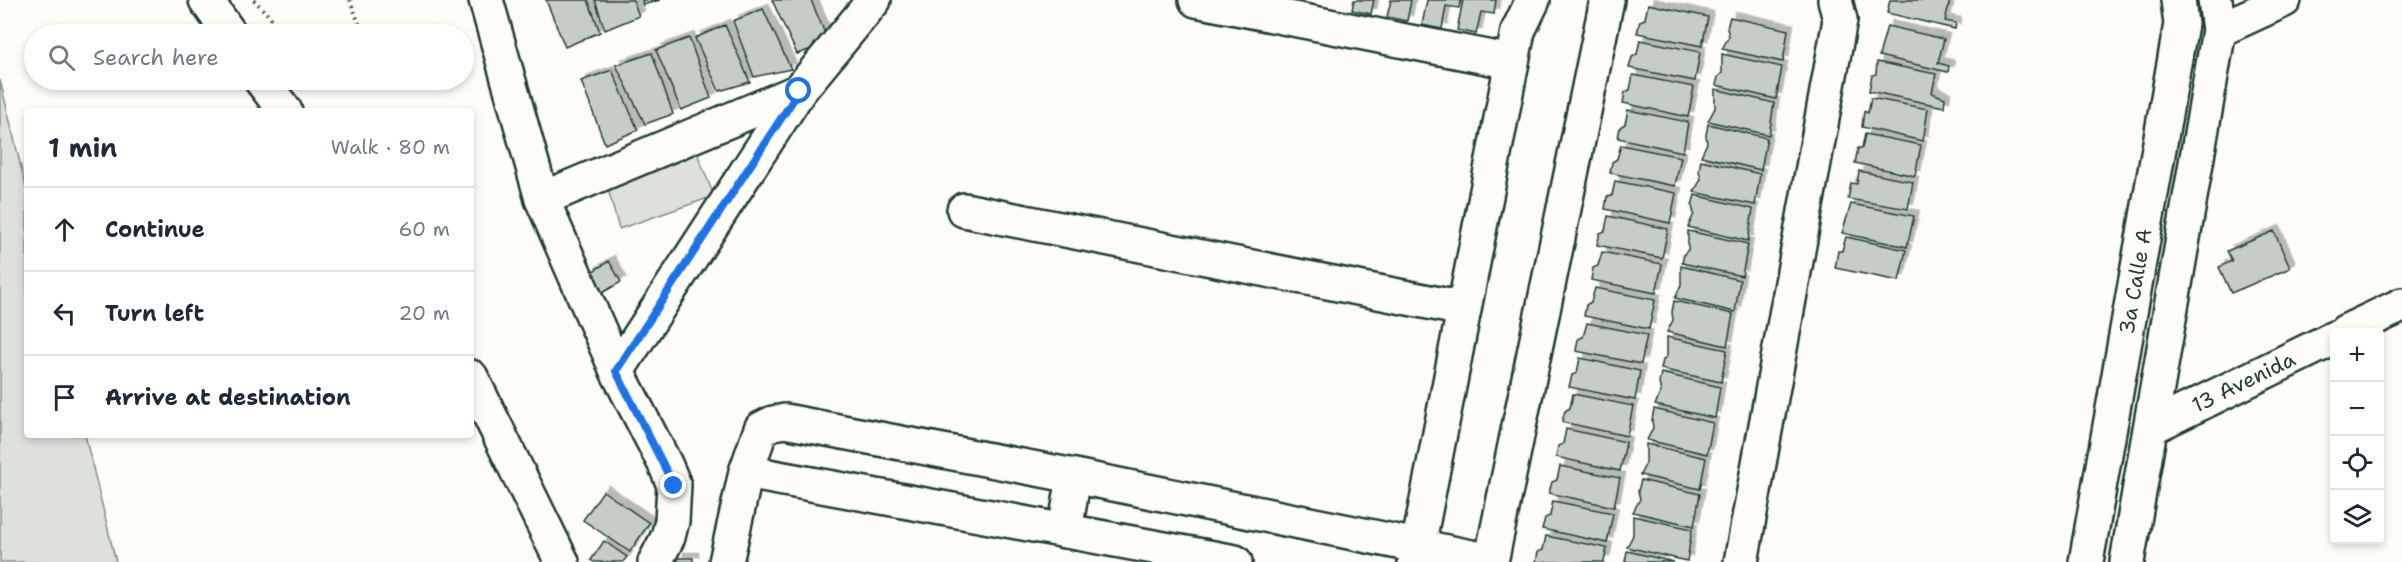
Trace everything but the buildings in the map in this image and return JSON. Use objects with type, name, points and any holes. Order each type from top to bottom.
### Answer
[{"type":"street","points":[[206,0],[223,24]]},
{"type":"street","points":[[486,0],[542,199],[616,371],[674,486],[672,521],[668,537],[655,562]]},
{"type":"street","points":[[616,371],[799,91],[874,0]]},
{"type":"street","points":[[1196,0],[1512,62]]},
{"type":"street","points":[[1417,554],[1518,31],[1533,0]]},
{"type":"street","points":[[726,562],[746,472],[762,429],[773,423],[785,421],[1074,476],[1417,554],[1491,561],[1607,0]]},
{"type":"street","points":[[1741,562],[1839,20],[1835,0]]},
{"type":"street","name":"3a Calle A","points":[[2086,562],[2181,24],[2178,0]]},
{"type":"street","points":[[2217,15],[2284,0]]},
{"type":"street","name":"3a Calle A","points":[[2127,562],[2152,427],[2217,15]]},
{"type":"street","points":[[269,90],[283,108]]},
{"type":"street","points":[[542,199],[799,91]]},
{"type":"street","points":[[964,210],[1464,309]]},
{"type":"street","points":[[2355,328],[2402,305]]},
{"type":"street","name":"13 Avenida","points":[[2152,427],[2330,340]]},
{"type":"street","points":[[474,383],[562,562]]},
{"type":"street","points":[[746,472],[1235,562]]},
{"type":"street","points":[[1065,531],[1074,476]]},
{"type":"path","points":[[254,0],[277,24]]},
{"type":"path","points":[[350,0],[359,24]]},
{"type":"shaded area","points":[[0,80],[24,180],[24,438],[86,438],[116,562],[0,562]]},
{"type":"shaded area","points":[[696,150],[714,196],[619,229],[607,185]]},
{"type":"route","points":[[674,486],[665,464],[616,371],[799,91]]}]
